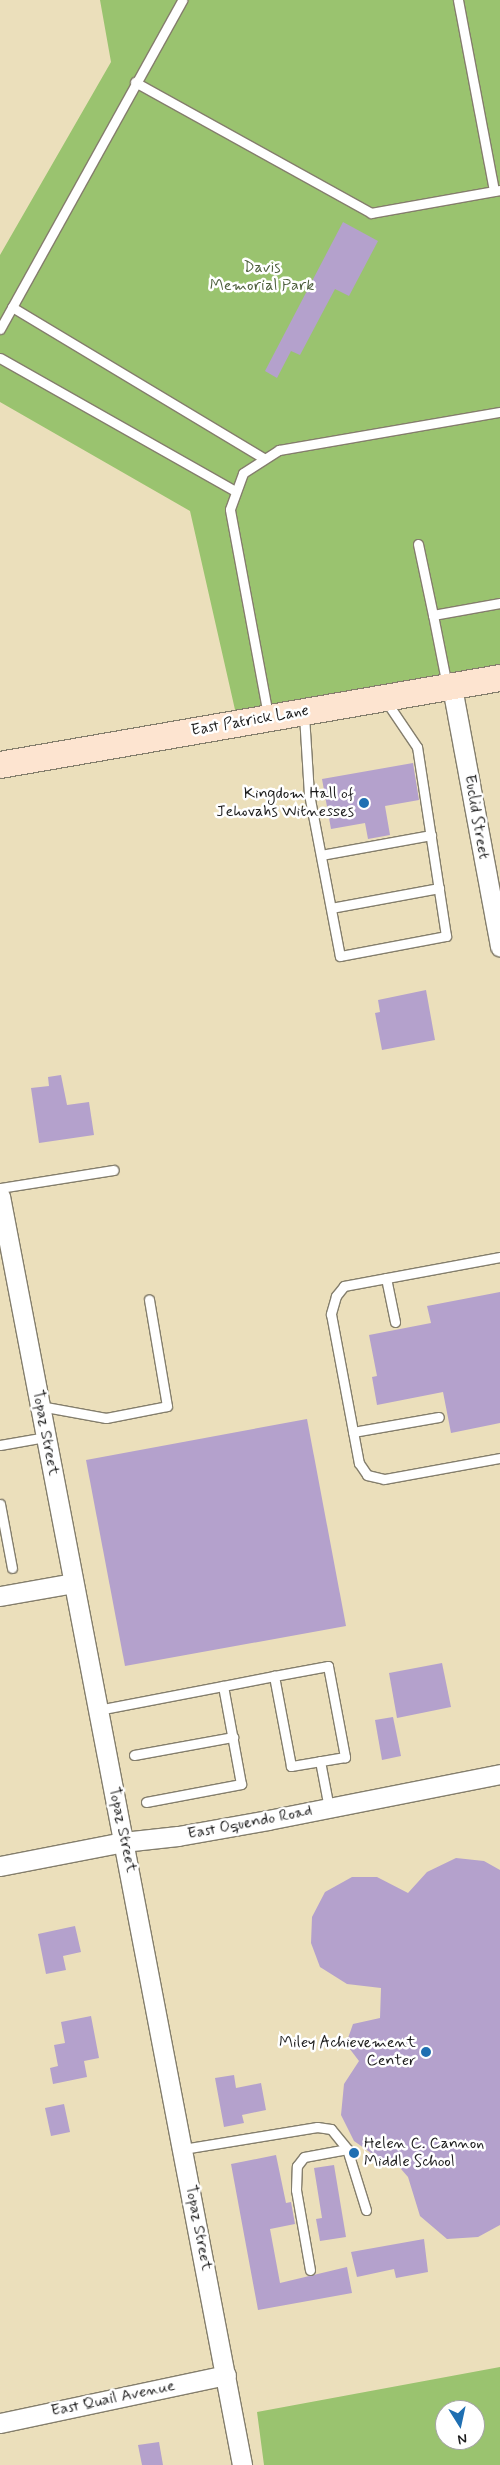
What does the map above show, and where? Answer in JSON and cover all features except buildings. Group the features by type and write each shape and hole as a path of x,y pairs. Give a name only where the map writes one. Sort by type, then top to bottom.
{"main road":[{"name":"East Patrick Lane","path":"0,765 500,678"}],"street":[{"name":"Euclid Street","path":"450,688 500,947"},
{"name":"Topaz Street","path":"0,1196 122,1842 132,1874 242,2465"},
{"path":"0,1596 74,1583"},
{"name":"East Oquendo Road","path":"0,1866 122,1842 178,1836 500,1774"},
{"name":"East Quail Avenue","path":"0,2423 226,2375"}],"lane":[{"path":"0,329 182,0"},
{"path":"135,82 371,213 497,190 458,0"},
{"path":"12,307 263,458"},
{"path":"0,358 235,491"},
{"path":"269,718 230,509 243,473 263,458 279,450 500,412"},
{"path":"418,544 450,688"},
{"path":"433,615 500,602"},
{"path":"304,712 309,794 340,956 446,936 417,747 384,699"},
{"path":"321,855 431,835"},
{"path":"331,908 439,888"},
{"path":"0,1188 114,1170"},
{"path":"500,1257 344,1286 336,1296 331,1314 359,1463 368,1475 384,1479 500,1458"},
{"path":"386,1278 395,1322"},
{"path":"40,1406 106,1418 167,1406 149,1300"},
{"path":"353,1432 439,1417"},
{"path":"0,1445 46,1437"},
{"path":"0,1504 12,1568"},
{"path":"98,1710 274,1676 328,1666 345,1757 291,1766 274,1676"},
{"path":"146,1802 241,1784 223,1686"},
{"path":"134,1754 233,1737"},
{"path":"320,1761 329,1808"},
{"path":"183,2149 317,2127 330,2129 347,2149 366,2210"},
{"path":"310,2270 296,2190 298,2166 304,2157 347,2149"}],"green space":[{"name":"Davis Memorial Park","path":"100,0 500,0 500,678 238,723 190,511 0,402 0,255 111,62"},
{"path":"500,2367 500,2465 264,2465 257,2412"}],"place":[{"name":"Kingdom Hall of Jehovahs Witnesses","path":"364,803"},
{"name":"Miley Achievement Center","path":"426,2052"},
{"name":"Helen C. Cannon Middle School","path":"354,2153"}]}
